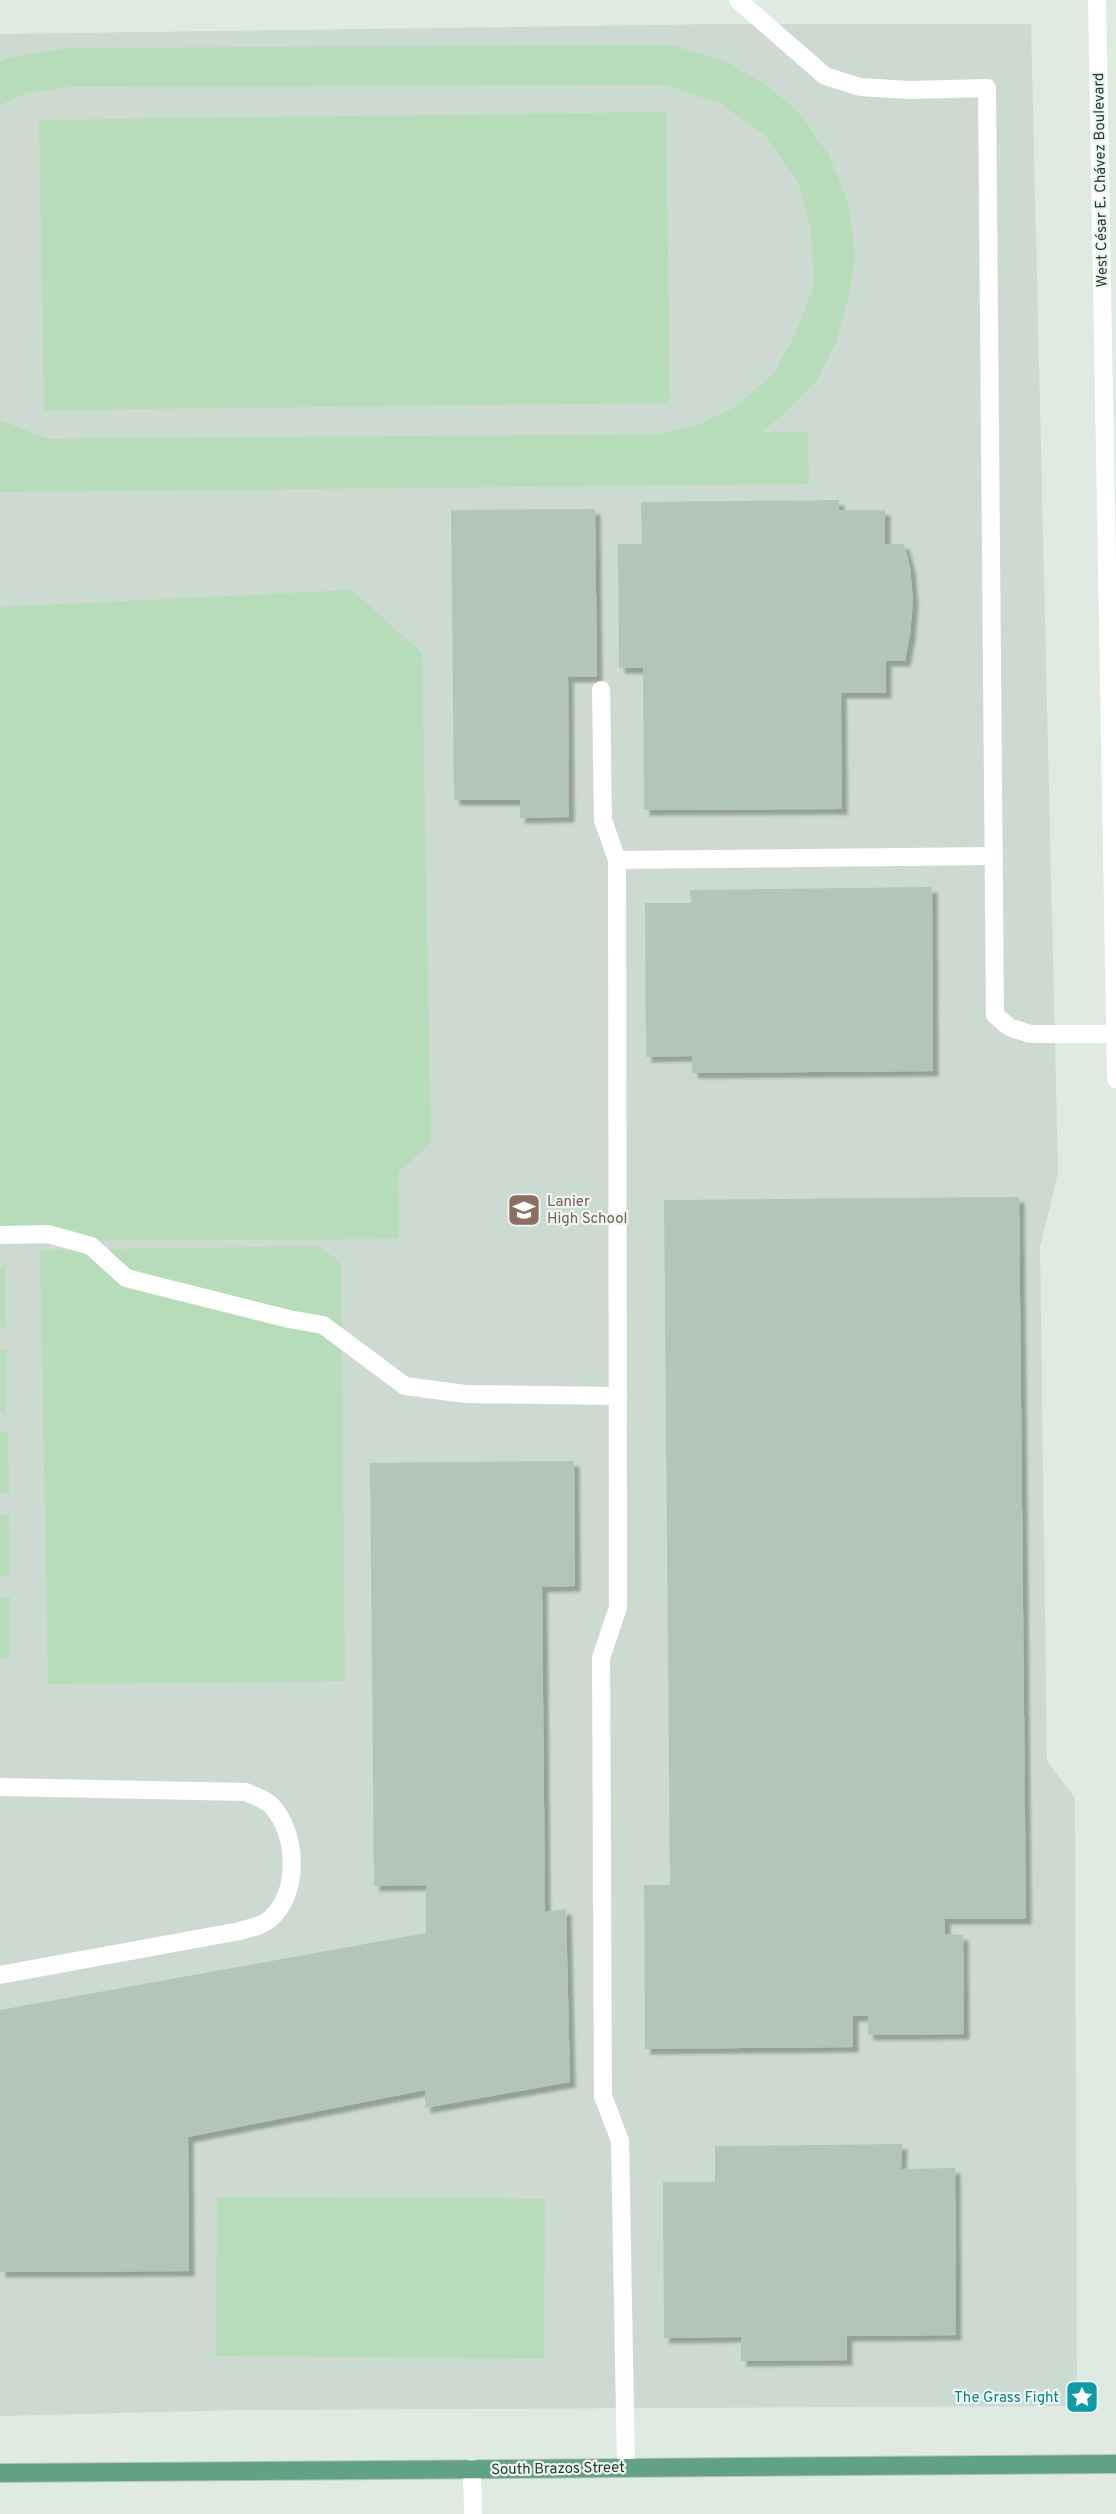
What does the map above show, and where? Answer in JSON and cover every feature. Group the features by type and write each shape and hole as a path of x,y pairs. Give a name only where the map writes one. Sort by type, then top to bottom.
{"main road":[{"name":"South Brazos Street","path":"0,2473 1116,2464"}],"street":[{"path":"738,0 825,76 860,87 909,90 987,88 995,1015 1009,1027 1030,1034 1115,1034"},
{"name":"West César E. Chávez Boulevard","path":"1097,0 1109,283 1116,1079"},
{"path":"601,690 603,820 616,860 618,1396 618,1607 601,1658 603,2096 620,2141 627,2467"},
{"path":"616,860 994,856"},
{"path":"0,1235 48,1234 59,1237 91,1246 126,1278 289,1319 323,1325 405,1386 465,1394 618,1396"},
{"path":"0,1787 246,1792 270,1804 288,1832 292,1868 287,1900 268,1921 240,1931 0,1975"},
{"path":"472,2468 472,2514"}],"shaded area":[{"name":"Lanier High School","path":"720,24 1031,24 1058,1173 1040,1247 1047,1761 1075,1798 1077,2406 241,2410 0,2416 0,34"}],"green space":[{"path":"671,45 722,60 760,81 797,110 829,155 849,206 855,256 850,291 837,340 816,382 786,413 761,432 808,432 809,484 0,492 0,420 48,439 660,434 700,424 736,407 774,372 792,341 814,286 811,230 798,182 764,134 719,103 666,85 69,87 26,93 0,105 0,62 8,58 69,48"},
{"path":"666,112 670,403 44,410 39,120"},
{"path":"352,590 422,653 431,1143 398,1172 399,1239 0,1241 0,607"},
{"path":"317,1246 341,1262 345,1681 48,1684 40,1250"},
{"path":"0,1267 5,1267 6,1328 0,1328"},
{"path":"0,1350 6,1350 6,1412 0,1412"},
{"path":"0,1432 8,1432 9,1493 0,1493"},
{"path":"0,1515 9,1515 10,1576 0,1576"},
{"path":"0,1597 10,1597 10,1658 0,1658"},
{"path":"217,2197 545,2199 544,2359 216,2356"}],"building":[{"path":"839,500 839,510 885,510 885,544 904,544 910,567 913,600 905,661 886,661 886,693 841,693 842,809 644,810 643,668 619,668 618,544 642,544 641,502"},
{"path":"595,509 597,677 568,677 569,817 520,818 520,800 454,800 451,510"},
{"path":"932,887 933,1071 692,1073 692,1056 646,1057 645,903 691,903 690,890"},
{"path":"1019,1197 1026,1919 945,1919 945,1934 963,1935 964,2034 868,2035 868,2016 853,2016 853,2047 645,2049 644,1885 670,1885 664,1200"},
{"path":"574,1461 575,1586 542,1587 545,1912 566,1909 570,2082 425,2108 425,2090 188,2137 189,2271 0,2272 0,2010 426,1933 426,1885 374,1886 370,1463"},
{"path":"902,2144 901,2169 955,2168 956,2335 847,2336 847,2360 741,2361 741,2337 664,2338 663,2182 715,2182 715,2146"}],"place":[{"name":"Lanier High School","path":"524,1210"},
{"name":"The Grass Fight","path":"1082,2397"}]}
